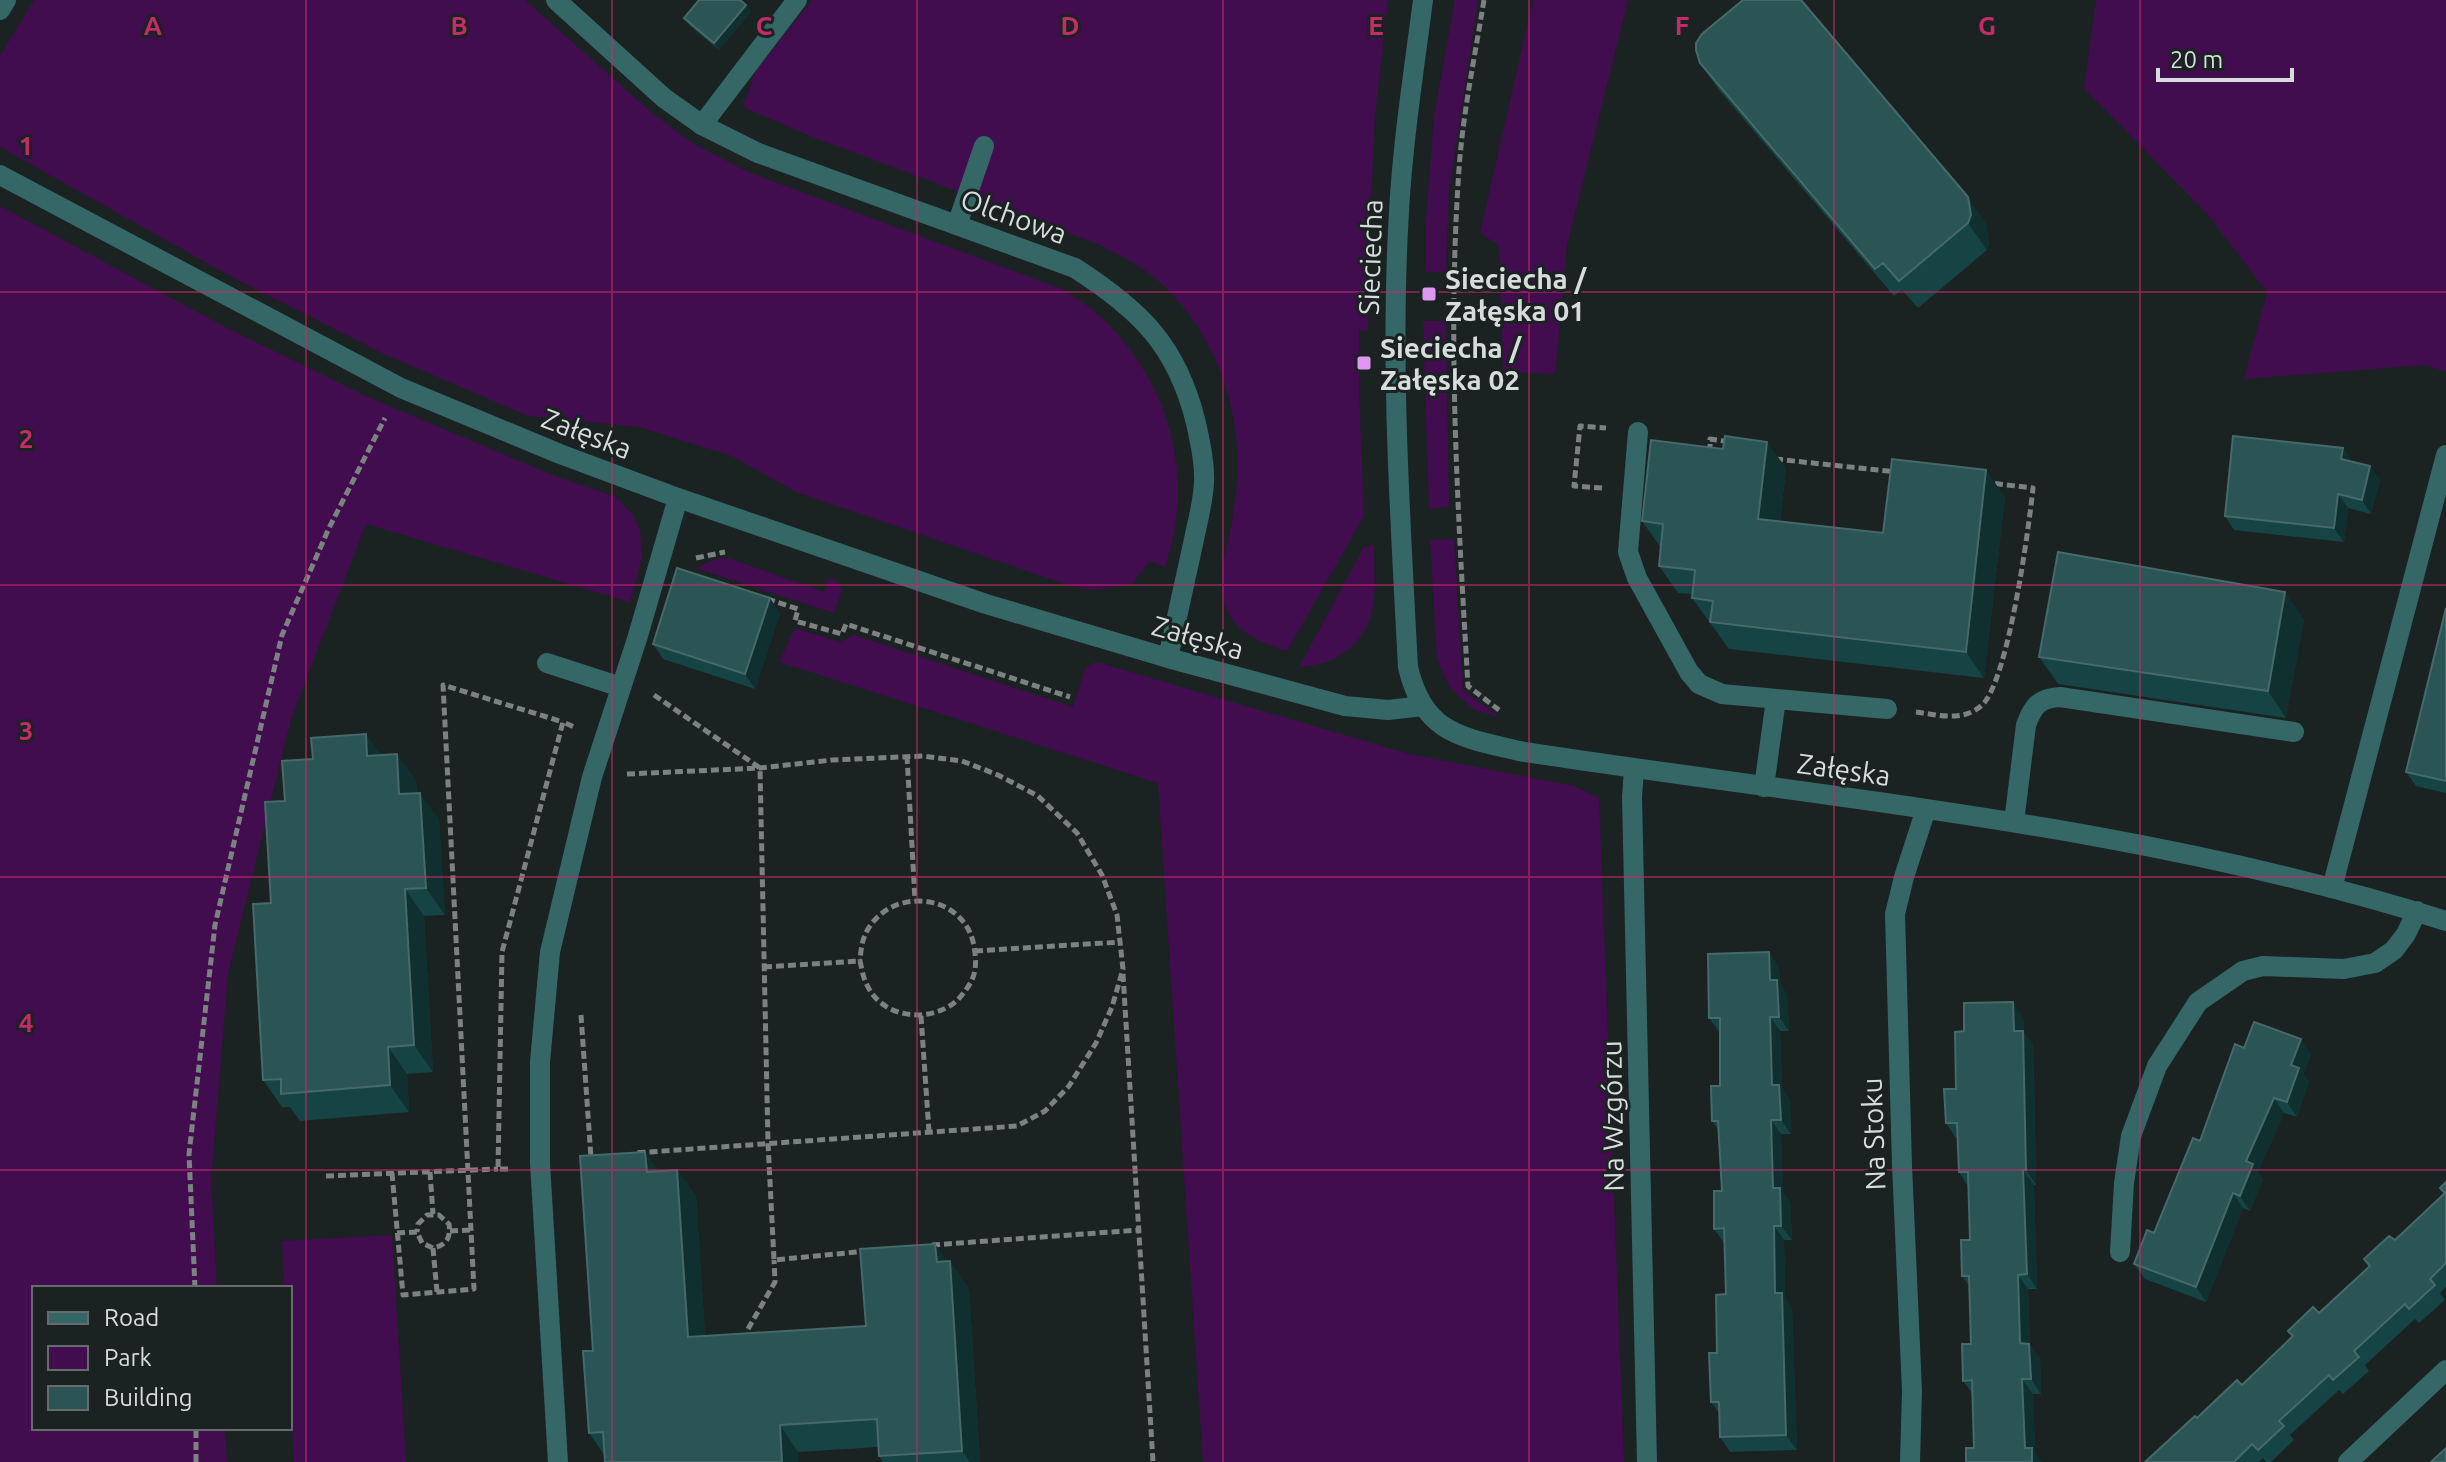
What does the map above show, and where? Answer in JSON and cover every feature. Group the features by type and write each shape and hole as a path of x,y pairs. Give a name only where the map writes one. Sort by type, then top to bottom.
{"street":[{"path":"0,10 6,0"},
{"name":"Olchowa","path":"556,0 664,98 702,125 758,153 1075,268 1107,288 1143,318 1168,350 1189,394 1201,446 1204,483 1168,658"},
{"path":"702,125 797,0"},
{"name":"Sieciecha","path":"1423,0 1399,209 1396,408 1408,667 1413,689 1423,706"},
{"path":"957,225 984,146"},
{"name":"Załęska","path":"0,175 401,388 560,454 678,498 986,604 1345,706 1388,710 1423,706 1439,724 1463,738 1519,751 2014,822 2159,848 2332,888 2446,921"},
{"path":"1638,432 1628,552 1637,578 1689,672 1699,684 1722,694 1887,709"},
{"path":"2332,888 2446,455"},
{"path":"558,1462 540,1163 540,1062 550,952 592,777 678,498"},
{"path":"547,663 621,687"},
{"path":"2014,822 2026,725 2031,710 2047,697 2294,732"},
{"path":"1764,787 1776,699"},
{"name":"Na Wzgórzu","path":"1634,769 1632,797 1647,1462"},
{"name":"Na Stoku","path":"1910,1462 1912,1391 1895,914 1926,809"},
{"path":"2120,1252 2124,1183 2131,1136 2157,1066 2198,1002 2243,971 2263,966 2344,969 2375,963 2394,950 2417,911"},
{"path":"2348,1462 2446,1370"}],"path":[{"path":"1484,0 1459,166 1455,262 1458,524 1468,686 1521,726 1519,751"},
{"path":"195,1286 189,1154 215,925 282,635 329,528 401,388"},
{"path":"1700,450 1717,452 1709,451 1710,439 1732,442"},
{"path":"1772,459 1910,474"},
{"path":"1887,709 1960,716 1980,707 1993,690 2024,563 2033,488 1987,483"},
{"path":"656,573 678,579 686,564 698,557 727,551 736,553"},
{"path":"754,595 798,609 795,621 842,634 846,624 1070,697"},
{"path":"392,1173 403,1295 474,1289 443,685 563,722"},
{"path":"645,689 760,768"},
{"path":"907,756 915,900"},
{"path":"616,774 760,768 832,760 923,756 962,761 998,775 1038,796 1077,833 1102,875 1117,915 1121,942 1153,1462"},
{"path":"748,1329 775,1282 768,1143 760,768"},
{"path":"915,900 933,902 950,909 963,922 973,939 975,951 974,975 964,993 951,1006 933,1015 914,1016 895,1011 879,1002 867,986 860,961 862,942 881,913 895,904 915,900"},
{"path":"975,951 1121,942"},
{"path":"764,967 860,961"},
{"path":"632,1154 1017,1126 1045,1111 1069,1086 1096,1043 1112,1007 1123,969"},
{"path":"580,1009 591,1158 605,1157"},
{"path":"921,1016 929,1132"},
{"path":"326,1176 498,1169"},
{"path":"430,1172 433,1214"},
{"path":"433,1214 445,1218 450,1231 445,1243 433,1248 422,1243 417,1232 422,1219 433,1214"},
{"path":"450,1231 471,1230"},
{"path":"922,1246 1139,1230"},
{"path":"397,1233 417,1232"},
{"path":"433,1248 437,1292"},
{"path":"774,1260 877,1250"},
{"path":"196,1430 196,1462"}],"green space":[{"path":"34,0 525,0 652,113 692,143 748,172 1062,289 1102,318 1126,344 1145,372 1171,433 1177,466 1178,499 1174,533 1165,567 1150,561 1132,584 1095,590 1077,588 796,492 732,456 639,427 528,416 382,353 230,276 0,147 0,56"},
{"path":"812,0 1388,0 1375,116 1368,331 1359,330 1364,516 1287,651 1257,640 1240,628 1224,600 1222,573 1231,528 1238,461 1235,429 1229,397 1218,367 1186,311 1165,287 1140,267 1098,244 810,136 743,107 755,72"},
{"path":"1455,0 1478,0 1449,192 1446,272 1425,272 1434,116"},
{"path":"1533,0 1628,0 1567,245 1555,374 1503,372 1499,245 1480,233"},
{"path":"2096,0 2446,0 2446,372 2426,365 2244,379 2267,292 2208,215 2084,88"},
{"path":"0,206 229,329 370,398 555,476 616,497 632,514 640,530 642,558 630,602 366,524 291,719 228,974 211,1180 217,1286 32,1286 32,1430 225,1430 227,1462 0,1462"},
{"path":"1423,321 1446,321 1449,507 1429,509"},
{"path":"1454,539 1463,690 1499,717 1475,710 1463,700 1449,686 1437,660 1430,540"},
{"path":"1374,545 1374,600 1361,636 1333,659 1299,667 1364,547"},
{"path":"728,558 824,592 829,578 836,580 842,590 834,613 695,568 716,559"},
{"path":"795,628 840,642 854,635 1073,707 1085,669 1093,663 1100,663 1409,754 1574,786 1599,798 1624,1462 1203,1462 1158,783 779,662"},
{"path":"392,1235 406,1462 294,1462 292,1286 284,1286 282,1241"}],"building":[{"path":"699,0 740,0 746,5 714,43 684,18"},
{"path":"1743,0 1801,0 1968,197 1971,215 1968,223 1899,281 1883,263 1875,269 1700,63 1696,43 1702,34"},
{"path":"1725,436 1767,442 1758,519 1883,533 1892,459 1986,470 1966,652 1710,622 1713,601 1692,598 1695,570 1659,566 1663,524 1642,521 1651,440 1723,449"},
{"path":"2233,436 2343,448 2341,459 2370,466 2362,500 2338,494 2334,528 2225,516"},
{"path":"2058,552 2285,592 2268,691 2039,657"},
{"path":"677,568 770,598 745,674 653,644"},
{"path":"2446,608 2446,781 2406,772"},
{"path":"366,734 367,756 397,754 399,794 420,793 426,888 405,889 414,1045 388,1047 390,1085 281,1094 281,1079 263,1080 253,904 271,903 265,802 285,801 282,761 313,759 311,738"},
{"path":"1769,952 1770,980 1777,980 1779,1017 1770,1017 1772,1085 1779,1085 1781,1120 1771,1120 1773,1188 1780,1188 1781,1226 1774,1226 1775,1293 1782,1293 1786,1435 1720,1437 1719,1402 1711,1402 1709,1353 1717,1353 1716,1295 1726,1294 1724,1228 1714,1229 1714,1191 1722,1191 1718,1121 1712,1121 1711,1086 1720,1086 1720,1018 1709,1018 1708,954"},
{"path":"2013,1002 2014,1031 2023,1031 2027,1274 2018,1275 2020,1343 2029,1344 2031,1379 2022,1379 2025,1448 2032,1448 2032,1462 1966,1462 1966,1448 1974,1448 1972,1380 1963,1381 1962,1344 1971,1344 1969,1276 1962,1276 1961,1240 1970,1240 1968,1172 1959,1172 1957,1123 1946,1123 1944,1089 1956,1089 1955,1032 1964,1031 1964,1003"},
{"path":"2254,1022 2301,1039 2291,1065 2299,1068 2287,1102 2274,1098 2246,1161 2253,1164 2240,1196 2233,1193 2196,1287 2134,1264 2147,1230 2154,1233 2193,1138 2200,1141 2235,1044 2244,1048"},
{"path":"645,1152 647,1172 677,1170 688,1337 866,1326 860,1249 935,1244 937,1262 950,1261 962,1451 879,1456 877,1419 780,1425 782,1462 605,1462 603,1432 589,1433 583,1351 593,1351 580,1156"},
{"path":"2446,1182 2446,1263 2430,1279 2435,1285 2409,1309 2405,1304 2354,1351 2359,1357 2333,1380 2329,1375 2279,1421 2284,1426 2258,1450 2252,1444 2234,1462 2145,1462 2237,1380 2242,1385 2293,1336 2288,1331 2313,1307 2319,1313 2370,1266 2364,1259 2389,1236 2395,1240 2445,1193 2440,1188"},
{"path":"2446,1448 2446,1462 2431,1462"}],"place":[{"name":"Sieciecha / Załęska 01","path":"1429,294"},
{"name":"Sieciecha / Załęska 02","path":"1364,363"}]}
